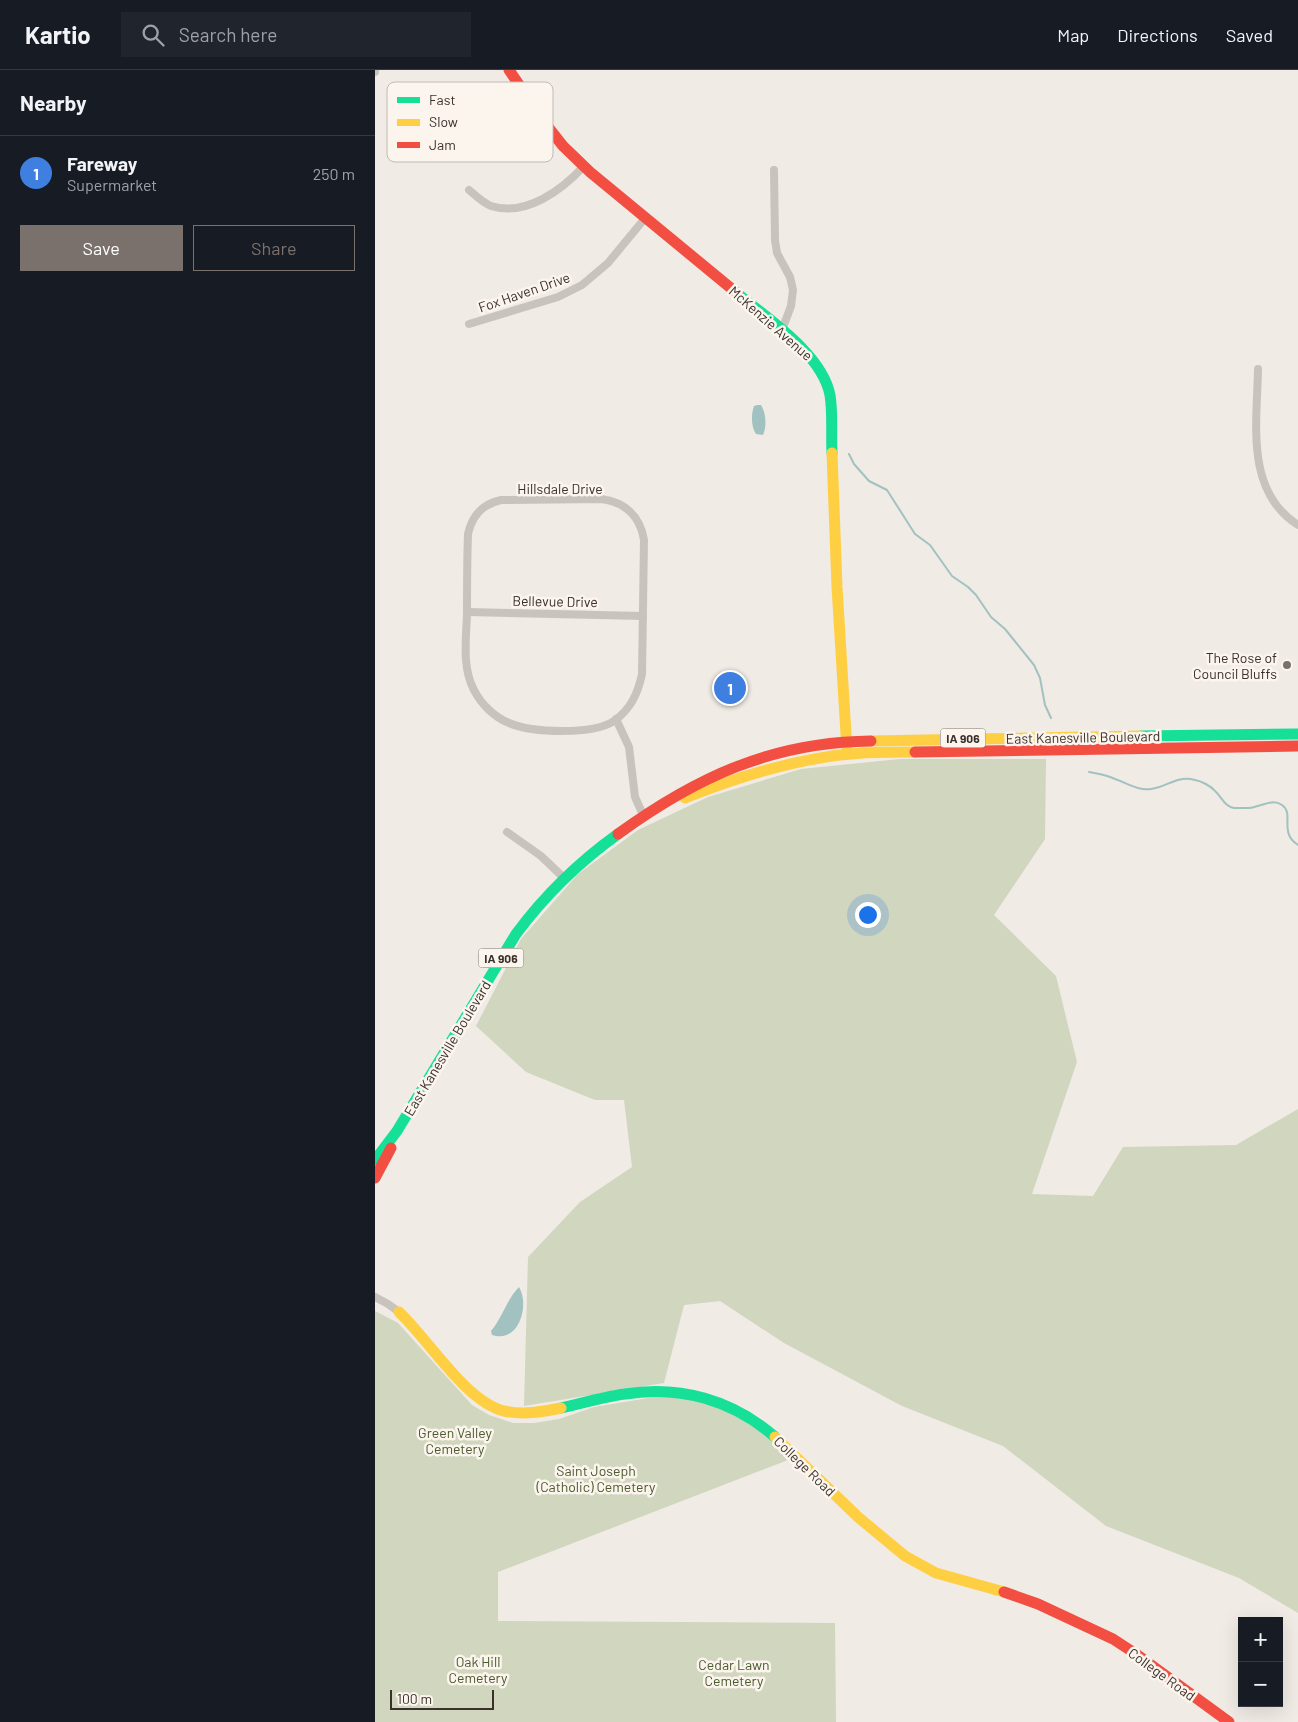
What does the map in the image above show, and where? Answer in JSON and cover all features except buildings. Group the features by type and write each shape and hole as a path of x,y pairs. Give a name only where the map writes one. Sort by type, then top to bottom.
{"main road":[{"name":"McKenzie Avenue","path":"509,70 517,82"},
{"name":"McKenzie Avenue","path":"553,133 584,166 782,330 814,360 825,378 830,396 836,567 848,754"},
{"name":"East Kanesville Boulevard","path":"375,1160 397,1131 516,934 537,906 563,878 601,846 695,785 755,760 802,748 847,741 1298,734"},
{"name":"East Kanesville Boulevard","path":"644,817 693,795 768,769 800,761 848,754 1298,746"},
{"name":"East Kanesville Boulevard","path":"375,1178 389,1153 397,1131"},
{"name":"College Road","path":"399,1312 412,1323 471,1392 487,1404 498,1409 521,1414 533,1414 614,1395 664,1391 702,1396 741,1412 767,1429 844,1504 905,1557 935,1572 1011,1593 1100,1632 1129,1649 1229,1722"}],"street":[{"path":"469,190 491,206 508,208 525,206 550,195 566,184 584,166"},
{"path":"774,170 775,245 790,278 793,290 791,306 782,330"},
{"name":"Fox Haven Drive","path":"469,324 558,297 582,285 608,263 646,218"},
{"path":"1258,369 1257,443 1260,470 1265,488 1273,502 1298,525"},
{"name":"Hillsdale Drive","path":"501,500 611,500 627,508 636,518 643,531 642,674 638,691 631,705 616,720 605,726 589,730 529,729 501,720 483,704 474,690 469,675 467,661 467,612 468,534 473,519 482,508 489,504 501,500"},
{"name":"Bellevue Drive","path":"467,612 643,616"},
{"path":"616,720 629,747 635,797 644,817"},
{"path":"507,832 541,856 563,878"},
{"name":"College Road","path":"375,1297 399,1312"}],"green space":[{"path":"900,759 1046,759 1045,839 994,915 1056,976 1077,1062 1032,1194 1093,1196 1123,1147 1236,1145 1298,1109 1298,1613 1239,1578 1106,1526 1003,1446 902,1406 784,1343 720,1301 684,1305 664,1383 524,1406 528,1257 580,1202 632,1167 624,1100 595,1100 526,1072 476,1026 521,939 578,874 638,830 708,797 801,769"},
{"path":"375,1311 398,1323 472,1405 489,1415 513,1423 534,1423 559,1419 594,1407 685,1392 755,1420 796,1457 498,1572 498,1621 835,1623 836,1722 375,1722"}],"water":[{"path":"757,405 761,405 765,416 763,435 756,434 752,424 753,409"},
{"path":"519,1287 523,1303 520,1321 509,1334 501,1336 492,1335 491,1331"}],"waterway":[{"path":"849,454 854,464 869,481 887,490 915,534 930,545 952,576 976,595 991,617 1005,629 1034,665 1040,678 1045,705 1051,718"},
{"path":"1089,772 1109,776 1142,789 1157,788 1183,779 1197,781 1211,787 1225,803 1234,808 1249,808 1274,802 1278,803 1286,809 1289,835 1298,845"}],"traffic: fast":[{"path":"738,294 792,338 816,365 825,380 830,395 832,453"},
{"path":"1140,736 1298,734"},
{"path":"375,1160 397,1131 516,934 563,880 618,834"},
{"path":"561,1408 625,1394 646,1392 686,1394 705,1398 742,1413 775,1437"}],"traffic: slow":[{"path":"832,453 837,587 847,750"},
{"path":"871,741 1140,736"},
{"path":"685,798 772,768 817,758 862,753 915,752"},
{"path":"399,1312 462,1383 490,1405 504,1411 518,1413 540,1412 561,1408"},
{"path":"775,1437 858,1517 905,1556 936,1573 1004,1592"}],"traffic: jam":[{"path":"509,70 517,82"},
{"path":"553,133 563,146 590,172 738,294"},
{"path":"618,834 677,796 737,766 801,748 835,743 871,741"},
{"path":"915,752 1298,746"},
{"path":"375,1178 391,1148"},
{"path":"1004,1592 1038,1604 1113,1639 1229,1722"}],"place":[{"name":"The Rose of Council Bluffs","path":"1287,665"},
{"name":"Fareway","path":"730,688"}],"park label":[{"name":"Green Valley Cemetery","path":"455,1440"},
{"name":"Saint Joseph (Catholic) Cemetery","path":"596,1478"},
{"name":"Oak Hill Cemetery","path":"478,1669"},
{"name":"Cedar Lawn Cemetery","path":"734,1672"}]}
